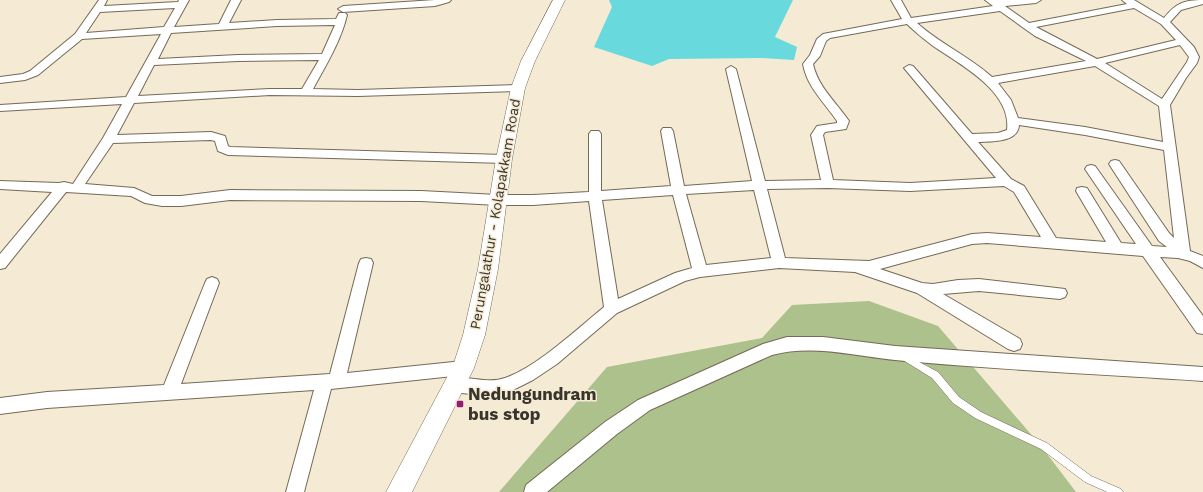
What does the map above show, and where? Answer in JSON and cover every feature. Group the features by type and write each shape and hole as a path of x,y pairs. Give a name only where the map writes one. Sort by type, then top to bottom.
{"main road":[{"name":"Perungalathur - Kolapakkam Road","path":"399,492 463,368 474,335 488,269 504,159 518,88 528,61 559,0"}],"street":[{"path":"0,80 25,77 34,73 79,36 104,0"},
{"path":"222,27 236,0"},
{"path":"306,92 325,57 341,22 344,5 434,3 446,0"},
{"path":"896,0 908,21 922,33 990,81 1004,97 1009,106 1013,120 1012,131 1007,135 970,138"},
{"path":"828,184 817,135 821,130 842,126 844,121 818,88 808,64 815,56 822,39 827,36 996,4 1036,0"},
{"path":"1164,22 1168,20 1175,9 1203,1"},
{"path":"98,9 183,2"},
{"path":"0,264 70,187 109,139 183,2"},
{"path":"1028,26 1131,2 1164,22 1190,49 1194,56 1192,63 1181,77 1164,105 1182,250"},
{"path":"996,4 1040,34 1096,62 1164,105"},
{"path":"79,36 277,23 341,22"},
{"path":"990,81 1096,62 1183,41"},
{"path":"150,62 238,58 325,57"},
{"path":"908,68 970,138 1006,182 1019,189 1051,242"},
{"path":"731,69 779,263"},
{"path":"0,108 270,92 358,93 518,88"},
{"path":"1013,120 1085,131 1170,147"},
{"path":"667,130 678,189 700,271"},
{"path":"595,134 595,196 612,309"},
{"path":"109,139 218,136 221,139 222,148 228,151 504,159"},
{"path":"1116,164 1164,237 1203,263"},
{"path":"1091,169 1203,328"},
{"path":"0,185 70,187 134,192 150,200 162,201 181,201 230,195 421,196 498,200 533,200 678,189 759,185 828,184 910,187 1006,182"},
{"path":"1082,191 1117,248"},
{"path":"453,385 488,389 507,385 527,375 550,359 612,309 680,277 700,271 779,263 857,268 882,264 972,239 987,238 1147,250 1182,250"},
{"path":"295,492 331,381 366,263"},
{"path":"857,268 922,289 933,290 958,286 979,285 1060,293"},
{"path":"169,393 212,283"},
{"path":"922,289 1014,344"},
{"path":"533,492 611,428 644,404 769,349 787,344 804,344 896,353 1203,374"},
{"path":"0,406 47,400 331,381 463,368"}],"lane":[{"path":"896,353 915,362 934,375 956,400 978,415 1044,446 1088,479 1118,492"}],"green space":[{"path":"869,301 938,326 1041,446 1076,492 499,492 607,367 762,338 792,305"}],"water":[{"path":"609,0 793,0 775,37 797,47 794,60 761,58 669,59 652,66 594,47 612,7"}],"place":[{"name":"Nedungundram bus stop","path":"460,404"}]}
